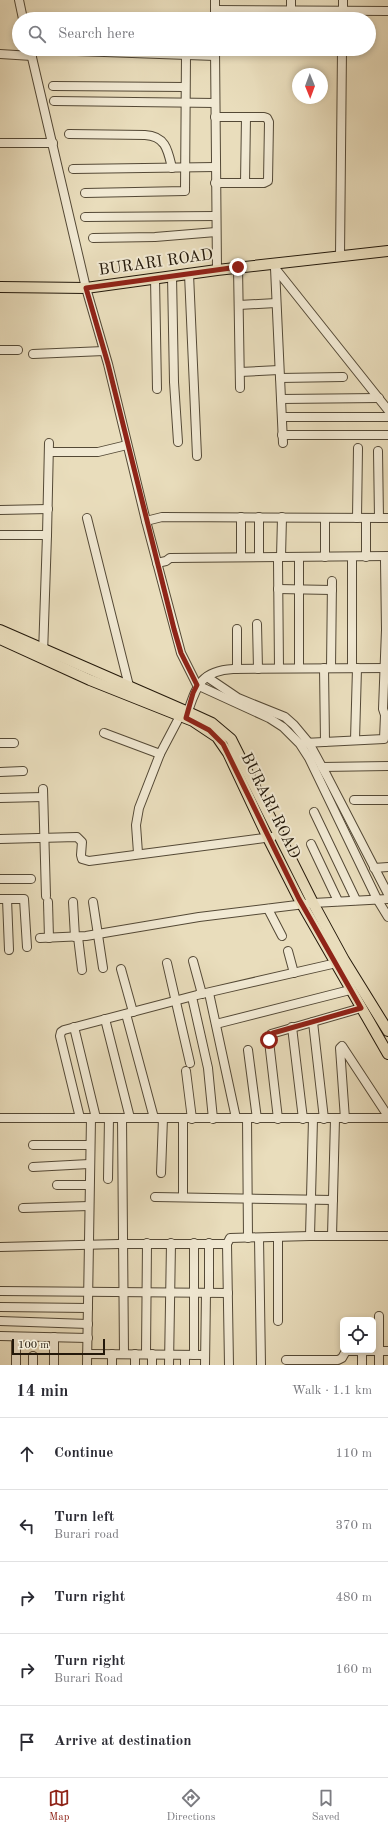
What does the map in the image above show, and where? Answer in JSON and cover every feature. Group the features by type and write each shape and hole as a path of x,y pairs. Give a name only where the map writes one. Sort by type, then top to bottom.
{"main road":[{"name":"BURARI ROAD","path":"0,287 91,287 238,267 275,266 340,256 388,252"},
{"name":"BURARI ROAD","path":"0,630 90,680 212,724 231,739 313,903 340,962 350,990 388,1054"},
{"name":"BURARI ROAD","path":"0,639 129,686 209,730 223,744 302,905 388,1031"}],"street":[{"path":"18,0 21,12"},
{"path":"214,0 214,10 291,10 312,12"},
{"path":"291,0 291,10"},
{"path":"343,0 343,12"},
{"path":"376,12 388,11"},
{"path":"0,54 12,53"},
{"path":"32,56 91,287 104,351 127,445 162,562 181,653 203,681 269,718 292,734 310,758 384,898"},
{"path":"85,193 182,192 185,189 186,56"},
{"path":"215,56 217,270"},
{"path":"340,256 342,56"},
{"path":"53,86 185,87"},
{"path":"54,101 215,103"},
{"path":"215,117 267,118 269,120 268,181 264,183 215,183"},
{"path":"245,183 246,117"},
{"path":"69,134 146,135 156,137 166,146 172,168"},
{"path":"0,143 53,143"},
{"path":"73,169 215,167"},
{"path":"85,217 216,216"},
{"path":"93,238 155,237 216,232"},
{"path":"275,266 283,439 388,436"},
{"path":"275,266 388,410"},
{"path":"238,267 240,388"},
{"path":"189,274 196,456"},
{"path":"172,276 174,382 178,442"},
{"path":"155,278 157,389"},
{"path":"238,305 276,303"},
{"path":"0,350 18,350"},
{"path":"33,354 104,351"},
{"path":"240,372 343,377"},
{"path":"281,399 379,398"},
{"path":"282,417 388,417"},
{"path":"43,654 49,443"},
{"path":"49,452 98,452 127,445"},
{"path":"357,518 358,448"},
{"path":"378,450 379,518"},
{"path":"0,510 48,509"},
{"path":"149,520 162,517 388,518 388,524"},
{"path":"241,517 241,557"},
{"path":"259,517 259,557"},
{"path":"278,668 278,590 282,517"},
{"path":"87,518 129,686"},
{"path":"325,518 325,557"},
{"path":"366,518 366,557"},
{"path":"0,535 47,535"},
{"path":"162,562 170,558 241,557 259,557 299,561 352,561 387,559"},
{"path":"162,562 325,557 366,557 387,559"},
{"path":"300,744 384,739 387,668 387,559"},
{"path":"299,561 299,668"},
{"path":"352,561 355,668 355,740"},
{"path":"325,742 332,581"},
{"path":"278,590 332,590"},
{"path":"258,624 258,669"},
{"path":"237,629 237,669"},
{"path":"138,853 136,818 160,754 184,715 193,693 203,681 218,671 237,669 387,668"},
{"path":"203,681 238,698 288,719 309,743 374,868 384,898 388,918"},
{"path":"104,734 160,754"},
{"path":"0,743 14,743"},
{"path":"322,767 388,766"},
{"path":"0,772 23,771"},
{"path":"0,798 43,793 47,899 45,938 77,937 199,917 313,903 384,898"},
{"path":"354,800 388,800"},
{"path":"314,812 356,900"},
{"path":"0,839 77,838 81,839 81,855 82,859 85,860 268,838 278,835"},
{"path":"311,844 338,902"},
{"path":"374,868 388,867"},
{"path":"0,879 31,879"},
{"path":"9,950 4,899 24,899 27,947"},
{"path":"73,902 82,970"},
{"path":"93,902 103,968"},
{"path":"268,909 282,936"},
{"path":"288,951 294,973"},
{"path":"193,962 216,1024 236,1118"},
{"path":"80,1118 60,1036 61,1032 64,1030 192,997 340,962"},
{"path":"167,963 176,1001 188,1067 192,1118"},
{"path":"121,969 129,1013 154,1118"},
{"path":"216,1024 350,990"},
{"path":"192,997 208,1068 213,1119"},
{"path":"278,1119 269,1037 271,1034 361,1008"},
{"path":"105,1020 126,1118 123,1244 124,1354"},
{"path":"313,1022 324,1119"},
{"path":"74,1028 93,1118 89,1164 87,1365"},
{"path":"292,1028 303,1119"},
{"path":"345,1118 340,1048 342,1046 388,1117"},
{"path":"248,1050 257,1119"},
{"path":"0,1118 335,1119 388,1117"},
{"path":"108,1179 109,1118"},
{"path":"161,1173 163,1118"},
{"path":"182,1197 183,1118"},
{"path":"247,1118 248,1238"},
{"path":"310,1236 313,1119"},
{"path":"332,1236 335,1119"},
{"path":"33,1145 90,1145"},
{"path":"33,1167 89,1164"},
{"path":"57,1185 89,1185"},
{"path":"155,1197 333,1200"},
{"path":"23,1208 89,1206"},
{"path":"229,1365 227,1244 230,1238 388,1236"},
{"path":"278,1237 278,1321"},
{"path":"259,1238 260,1365"},
{"path":"205,1365 209,1243"},
{"path":"0,1247 89,1244 227,1244"},
{"path":"147,1244 146,1292 149,1354 152,1365"},
{"path":"169,1365 171,1244"},
{"path":"194,1244 194,1355"},
{"path":"0,1291 228,1293"},
{"path":"0,1307 88,1308"},
{"path":"379,1316 379,1365"},
{"path":"0,1322 88,1324"},
{"path":"0,1336 88,1338"},
{"path":"16,1337 16,1365"},
{"path":"54,1337 54,1365"},
{"path":"379,1351 388,1351"},
{"path":"362,1353 362,1365"},
{"path":"87,1354 205,1355"},
{"path":"112,1354 112,1365"},
{"path":"135,1354 135,1365"},
{"path":"185,1355 185,1365"},
{"path":"33,1356 33,1365"},
{"path":"286,1360 296,1363 342,1361"}],"route":[{"path":"238,267 86,288 108,364 123,431 174,629 181,653 197,685 193,693 186,718 209,730 223,744 299,899 361,1008 273,1033 269,1037 269,1040"}]}
